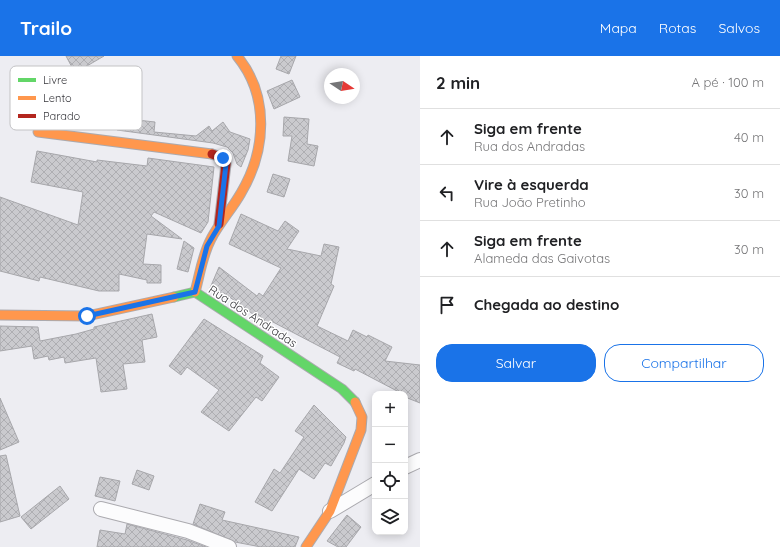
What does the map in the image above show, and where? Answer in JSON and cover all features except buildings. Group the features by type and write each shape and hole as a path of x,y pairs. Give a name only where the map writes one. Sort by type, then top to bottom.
{"street":[{"path":"195,292 207,246 233,207 252,174 258,158 263,136 259,102 247,72 237,56"},
{"path":"38,132 212,154 223,158 226,164 219,226"},
{"name":"Rua dos Andradas","path":"0,315 87,316 195,292 347,393 360,408 362,420 361,430 330,512"},
{"path":"408,466 420,460"},
{"path":"306,547 330,512 372,486"},
{"path":"101,509 188,531 229,547"}],"traffic: fast":[{"path":"174,297 195,292 342,389 355,402"}],"traffic: slow":[{"path":"195,292 203,258 208,245 214,233 241,193 256,160 261,124 259,106 255,88 248,72 237,56"},
{"path":"38,132 212,154"},
{"path":"0,315 87,316 174,297"},
{"path":"306,547 330,511 361,430 362,417 355,402"}],"traffic: jam":[{"path":"212,154 223,158 226,164 219,224"}],"route":[{"path":"87,316 195,292 207,246 219,226 226,164 223,158"}]}
